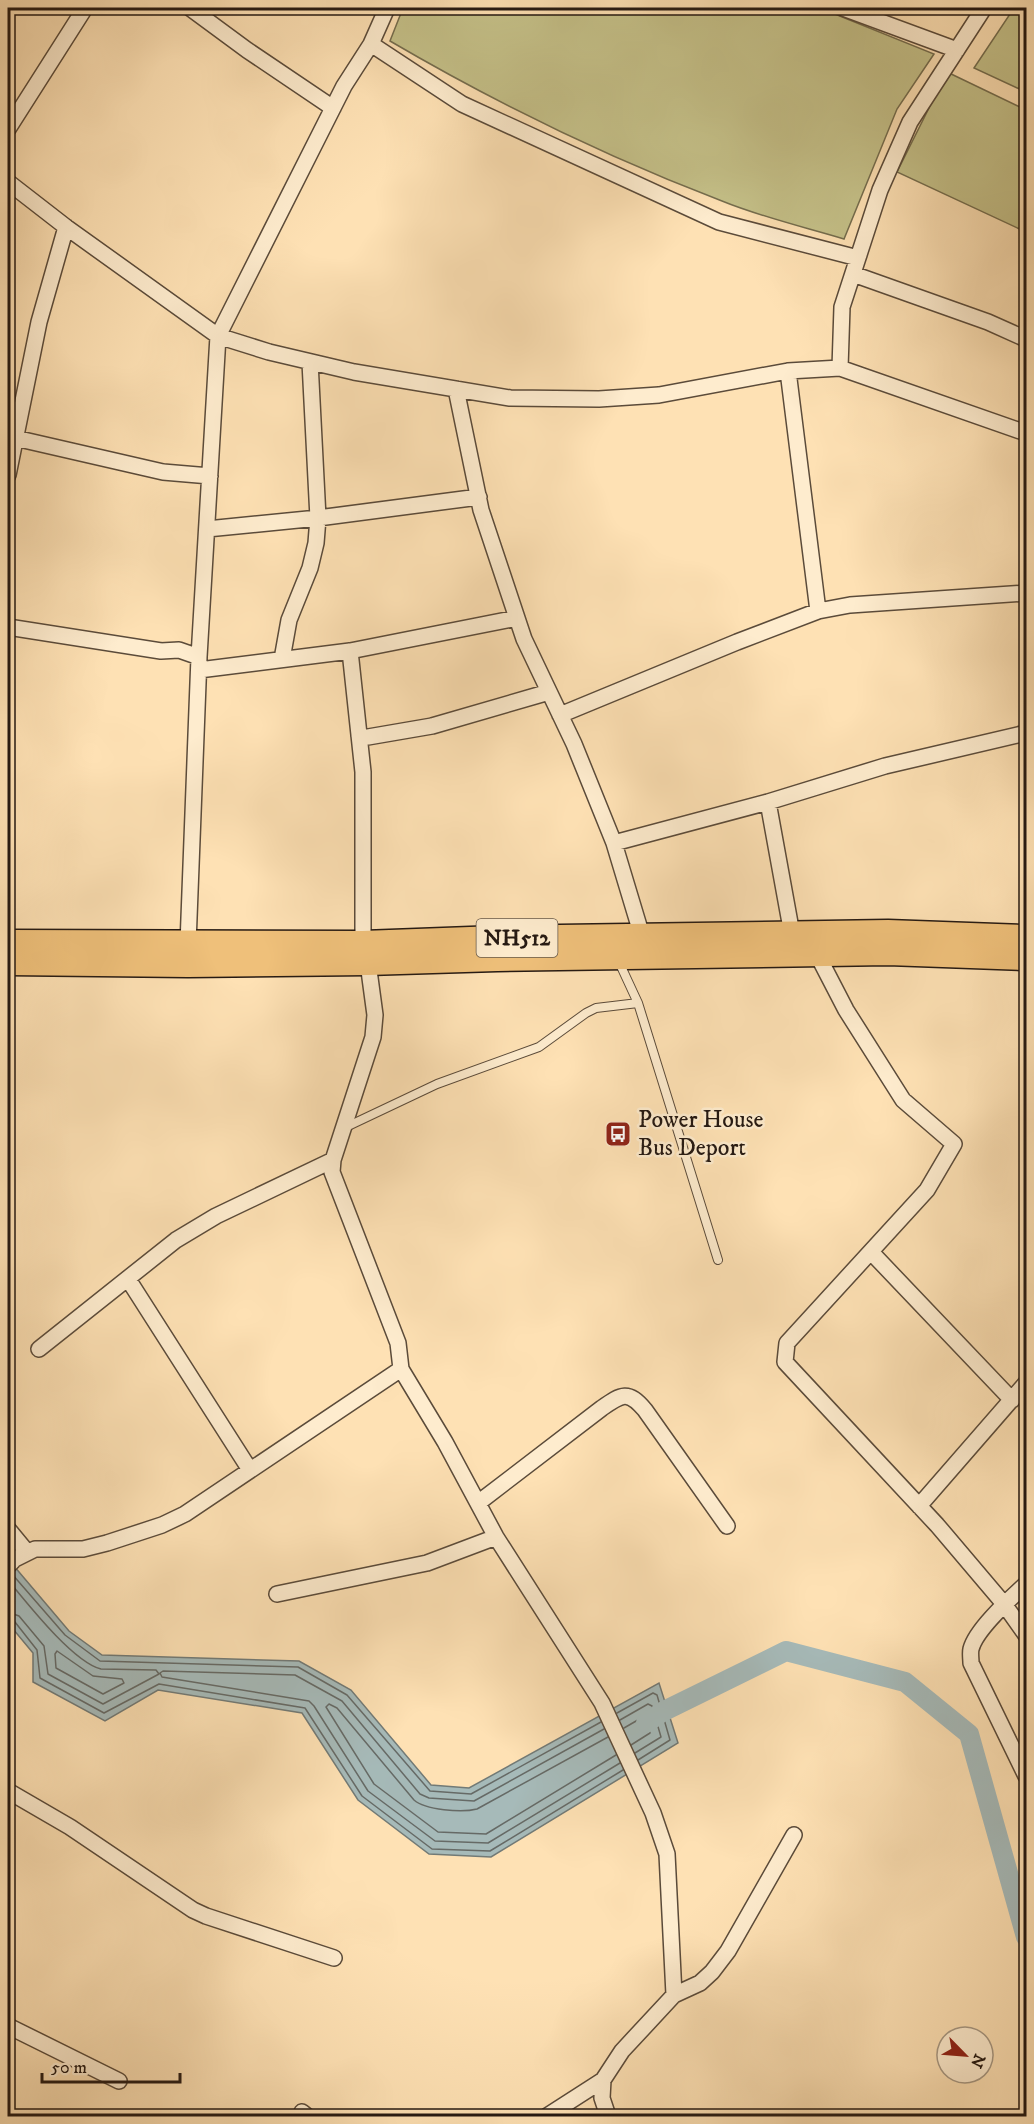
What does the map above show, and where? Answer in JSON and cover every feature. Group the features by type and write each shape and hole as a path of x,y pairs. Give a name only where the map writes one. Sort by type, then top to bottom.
{"highway":[{"name":"NH512","path":"8,942 188,944 366,953 617,957 818,944 888,932 1026,937"},
{"name":"NH512","path":"8,963 188,965 366,953 497,938 792,934 818,944 888,953 1026,958"}],"street":[{"path":"8,129 85,8"},
{"path":"190,8 333,108"},
{"path":"188,944 199,664 218,336 344,86 371,44 387,8"},
{"path":"843,8 957,50"},
{"path":"840,368 843,307 880,190 910,122 984,8"},
{"path":"371,44 462,104 719,222 854,257 859,255"},
{"path":"8,182 66,227 218,336 269,352 354,372 510,398 599,399 659,395 788,371 840,368 1026,433"},
{"path":"8,475 39,322 66,227"},
{"path":"853,274 988,322 1026,339"},
{"path":"282,659 289,620 310,568 316,543 318,518 310,362"},
{"path":"788,371 818,611"},
{"path":"456,389 479,497 524,639 574,744 614,843 642,936"},
{"path":"15,438 163,472 210,476"},
{"path":"207,529 318,518 479,497"},
{"path":"560,715 818,611 850,605 1026,593"},
{"path":"8,627 161,651 179,650 199,664 282,659 350,651 517,618"},
{"path":"350,651 363,772 366,953 375,1015 373,1036 333,1160 332,1172 398,1343 401,1369 445,1442 496,1537 602,1703 653,1813 667,1854 674,1995"},
{"path":"359,736 368,737 432,726 549,692"},
{"path":"614,843 768,802 885,766 1026,734"},
{"path":"768,802 792,934"},
{"path":"818,944 846,1010 903,1100 954,1144 927,1190 787,1343 786,1362 800,1380 919,1506 1004,1604 1026,1635"},
{"path":"39,1349 177,1240 216,1216 333,1160"},
{"path":"871,1252 1011,1400"},
{"path":"128,1279 250,1470"},
{"path":"8,1529 17,1559 35,1549 83,1549 107,1544 162,1526 185,1514 401,1369"},
{"path":"919,1506 1026,1383"},
{"path":"478,1503 602,1408 615,1399 625,1396 635,1398 645,1410 727,1526"},
{"path":"278,1594 427,1563 496,1537"},
{"path":"1026,1584 1004,1604 979,1634 971,1648 971,1663 1026,1776"},
{"path":"8,1791 70,1827 192,1910 334,1958"},
{"path":"547,2116 603,2080 622,2051 674,1995 700,1983 712,1972 728,1951 794,1835"},
{"path":"8,2026 119,2080"},
{"path":"603,2080 602,2098 608,2116"}],"lane":[{"path":"617,957 638,1003 718,1260"},
{"path":"343,1128 437,1084 539,1047 596,1008 638,1003"}],"shaded area":[{"path":"403,8 820,8 934,54 897,109 844,239 737,207 679,184 553,128 470,86 390,41"},
{"path":"1014,8 1026,8 1026,92 974,68"},
{"path":"947,72 1026,110 1026,232 897,172"}],"water":[{"path":"8,1559 69,1631 102,1655 299,1661 351,1690 431,1785 469,1788 659,1683 678,1743 491,1857 429,1854 358,1800 302,1713 158,1690 105,1721 33,1682 33,1653 8,1623"}],"waterway":[{"path":"646,1723 662,1712 786,1651 905,1682 969,1734 1026,1937"}],"place":[{"name":"Power House Bus Deport","path":"618,1134"}]}
